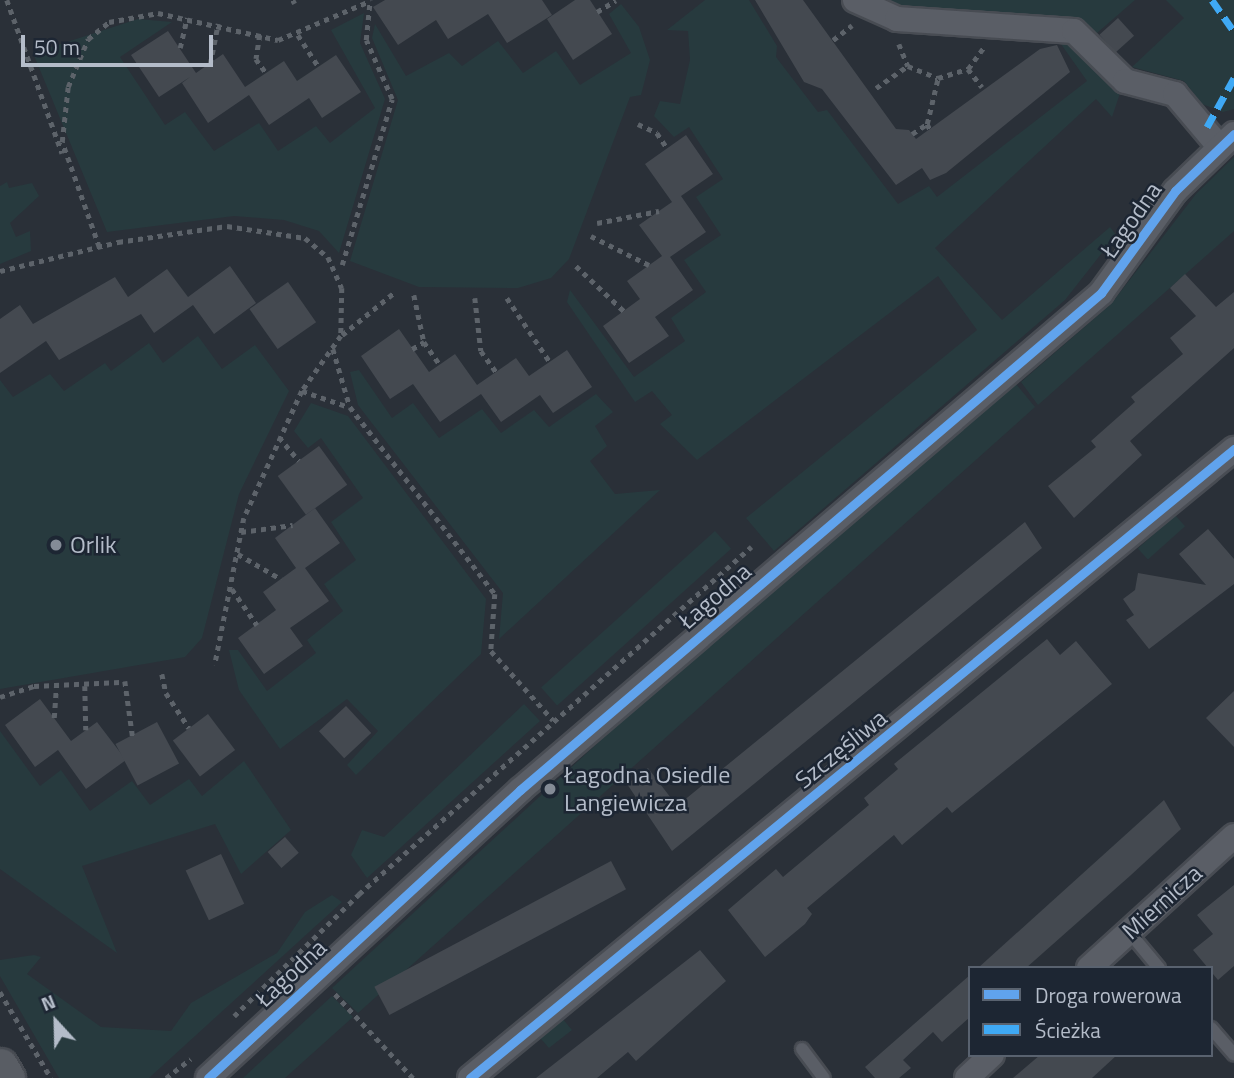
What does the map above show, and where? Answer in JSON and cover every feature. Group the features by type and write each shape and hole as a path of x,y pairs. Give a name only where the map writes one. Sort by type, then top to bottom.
{"street":[{"path":"855,0 897,19 988,22 1074,31 1125,81 1175,94 1226,139"},
{"name":"Łagodna","path":"208,1078 520,790 1101,293 1175,191 1226,139"},
{"name":"Szczęśliwa","path":"470,1078 1234,449"},
{"name":"Miernicza","path":"1091,966 1234,836"},
{"path":"970,1077 990,1057"},
{"path":"0,1066 8,1078"}],"lane":[{"path":"1129,932 1157,966"},
{"path":"1213,1030 1234,1054"},
{"path":"802,1049 824,1078"}],"path":[{"path":"6,0 99,247"},
{"path":"597,12 616,0"},
{"path":"67,164 62,142 66,100 88,39 123,18 187,18 278,40 297,35 370,1"},
{"path":"342,265 392,99 366,40 370,1"},
{"path":"180,48 187,18"},
{"path":"897,19 908,66"},
{"path":"908,66 938,78 968,69 980,55 988,22"},
{"path":"209,64 218,24"},
{"path":"260,35 256,59 266,73"},
{"path":"297,35 318,66"},
{"path":"876,88 908,66"},
{"path":"968,69 982,86"},
{"path":"912,134 928,127 938,78"},
{"path":"638,124 657,133 667,148"},
{"path":"597,223 659,211"},
{"path":"0,271 99,247 227,226 305,238 328,257 342,288 341,336"},
{"path":"591,236 649,265"},
{"path":"576,266 624,311"},
{"path":"215,665 232,589 241,532 279,437 302,391 341,336 395,292"},
{"path":"414,295 424,342 440,365"},
{"path":"475,298 481,351 496,372"},
{"path":"507,298 550,362"},
{"path":"412,349 424,342"},
{"path":"333,349 350,407 495,594 491,651 552,720"},
{"path":"302,391 350,407"},
{"path":"279,437 299,461"},
{"path":"241,532 293,525"},
{"path":"231,1019 552,720 751,547"},
{"path":"238,554 281,579"},
{"path":"232,589 257,625"},
{"path":"162,674 166,693 189,728"},
{"path":"0,698 56,686 123,682 133,739"},
{"path":"54,718 56,686"},
{"path":"85,686 86,730"},
{"path":"322,999 331,990 413,1078"},
{"path":"0,992 51,1078"},
{"path":"166,1078 202,1048"}],"green space":[{"path":"705,0 749,0 777,46 776,57 818,112 827,110 898,204 929,186 937,197 1087,81 1056,37 1073,40 1120,93 1112,117 1096,99 935,248 1002,320 1110,227 1116,235 1065,300 774,551 746,518 977,330 938,276 697,460 660,424 672,415 652,391 635,402 567,302 570,290 634,377 685,341 671,318 706,292 684,260 721,235 696,197 723,179 689,127 674,137 654,116 660,101 680,104 690,60 688,31 667,30"},
{"path":"877,0 1135,0 1097,33 1073,17 922,13"},
{"path":"1166,0 1234,0 1234,109 1223,112 1202,104 1184,81 1132,67 1184,18"},
{"path":"621,4 639,27 650,60 641,95 630,97 569,259 551,278 518,288 419,287 350,261 398,100 372,38 375,24 406,76 449,53 462,66 498,41 523,73 556,51 580,85 631,53 609,14"},
{"path":"364,13 360,43 385,99 339,253 319,231 284,220 234,216 107,232 33,53 138,19 172,22 120,57 165,125 185,112 214,151 259,123 278,151 316,126 330,143 375,108 331,30"},
{"path":"1234,157 1234,231 1038,405 1021,382 1111,304 1196,194"},
{"path":"7,182 9,188 32,183 39,196 10,223 16,237 30,231 31,251 0,264 0,186"},
{"path":"198,336 222,369 255,345 289,391 239,494 202,638 185,657 0,689 0,380 13,397 50,374 64,391 105,363 111,371 149,343 163,363"},
{"path":"359,370 392,418 413,403 439,438 482,409 501,433 534,410 549,427 596,394 613,412 595,426 607,446 590,461 615,494 660,490 499,639 503,593 358,405 350,372"},
{"path":"1016,384 1035,407 358,1013 332,988 679,668"},
{"path":"311,403 348,416 486,599 481,654 356,775 347,765 378,731 347,699 280,749 239,690 229,650 238,650 267,691 316,653 307,640 343,611 324,584 356,560 331,522 363,498 321,438 308,448 294,431"},
{"path":"1175,515 1185,526 1148,560 1138,548"},
{"path":"715,531 731,549 557,705 541,688"},
{"path":"524,704 540,721 367,878 351,855 362,830 384,837"},
{"path":"0,731 40,786 61,770 90,811 132,781 150,805 189,779 202,796 244,761 291,830 241,874 215,824 82,866 117,953 0,869"},
{"path":"332,895 342,902 149,1078 59,1078 0,976 0,960 34,955 41,957 27,974 101,1027 171,1031 191,1003 277,953 305,912"},
{"path":"332,996 353,1017 285,1078 243,1078"},
{"path":"562,1018 572,1030 549,1048 541,1039 527,1047"}],"building":[{"path":"385,0 542,0 552,15 507,43 488,14 448,39 436,20 398,45 373,7"},
{"path":"575,0 590,0 612,34 573,60 547,19"},
{"path":"755,0 803,0 896,129 909,130 916,139 1040,49 1057,45 1070,72 946,173 930,180 922,168 896,185 822,89 804,82"},
{"path":"1118,18 1134,36 1115,53 1099,35"},
{"path":"168,31 196,73 223,54 245,87 284,61 297,81 336,55 361,92 322,118 309,98 269,125 249,95 208,123 182,83 190,77 159,97 131,55"},
{"path":"686,135 713,174 681,196 706,232 670,257 693,290 655,317 669,336 629,363 603,326 640,299 627,281 662,256 639,225 672,202 645,164"},
{"path":"230,266 256,303 214,334 193,305 154,333 141,314 59,360 46,341 0,373 0,319 20,305 33,324 115,277 128,297 167,269 188,297"},
{"path":"1185,274 1216,307 1234,292 1234,348 1130,441 1142,455 1074,518 1048,486 1096,447 1091,441 1135,402 1131,397 1183,354 1170,338 1196,316 1170,288"},
{"path":"288,282 316,322 278,349 249,309"},
{"path":"399,329 429,372 455,354 477,385 516,358 529,376 567,350 592,387 553,413 540,395 501,422 481,394 440,422 413,384 390,399 361,356"},
{"path":"319,446 347,485 306,515 278,476"},
{"path":"315,508 340,543 305,568 329,601 290,628 303,646 264,674 238,638 276,610 263,592 296,568 275,538"},
{"path":"1025,522 1042,548 672,851 627,784 648,768 677,806"},
{"path":"1208,529 1234,559 1234,584 1149,649 1126,620 1134,615 1123,599 1135,590 1138,573 1206,585 1179,554"},
{"path":"1047,639 1060,655 1076,641 1112,684 952,813 947,807 902,845 894,835 807,908 812,914 805,924 765,957 728,910 776,869 783,877 869,805 864,798 898,769 894,764"},
{"path":"1234,691 1234,747 1206,718"},
{"path":"40,699 71,741 97,722 126,760 86,789 58,750 35,767 5,725"},
{"path":"346,706 371,733 344,758 319,731"},
{"path":"208,714 235,750 200,776 173,740"},
{"path":"157,722 179,763 138,786 116,744"},
{"path":"1164,800 1181,829 1131,875 1028,966 980,966"},
{"path":"285,837 299,853 281,868 268,852"},
{"path":"221,854 244,904 209,920 186,870"},
{"path":"611,861 626,889 389,1015 374,987"},
{"path":"1234,885 1234,966 1218,980 1213,974 1213,966 1206,966 1193,950 1213,934 1197,915"},
{"path":"700,950 726,981 636,1061 628,1052 597,1078 536,1078"},
{"path":"968,977 968,1019 942,1042 933,1032 903,1060 911,1068 899,1078 875,1078 865,1067"},
{"path":"1038,1057 1115,1057 1092,1078 1013,1078"}],"marked path":[{"path":"1212,0 1234,32"},
{"path":"1207,127 1234,78"}],"cycle path":[{"path":"208,1078 520,790 1101,293 1175,191 1234,134"},
{"path":"470,1078 1234,449"}],"place":[{"name":"Orlik","path":"56,545"},
{"name":"Łagodna Osiedle Langiewicza","path":"550,789"}]}
